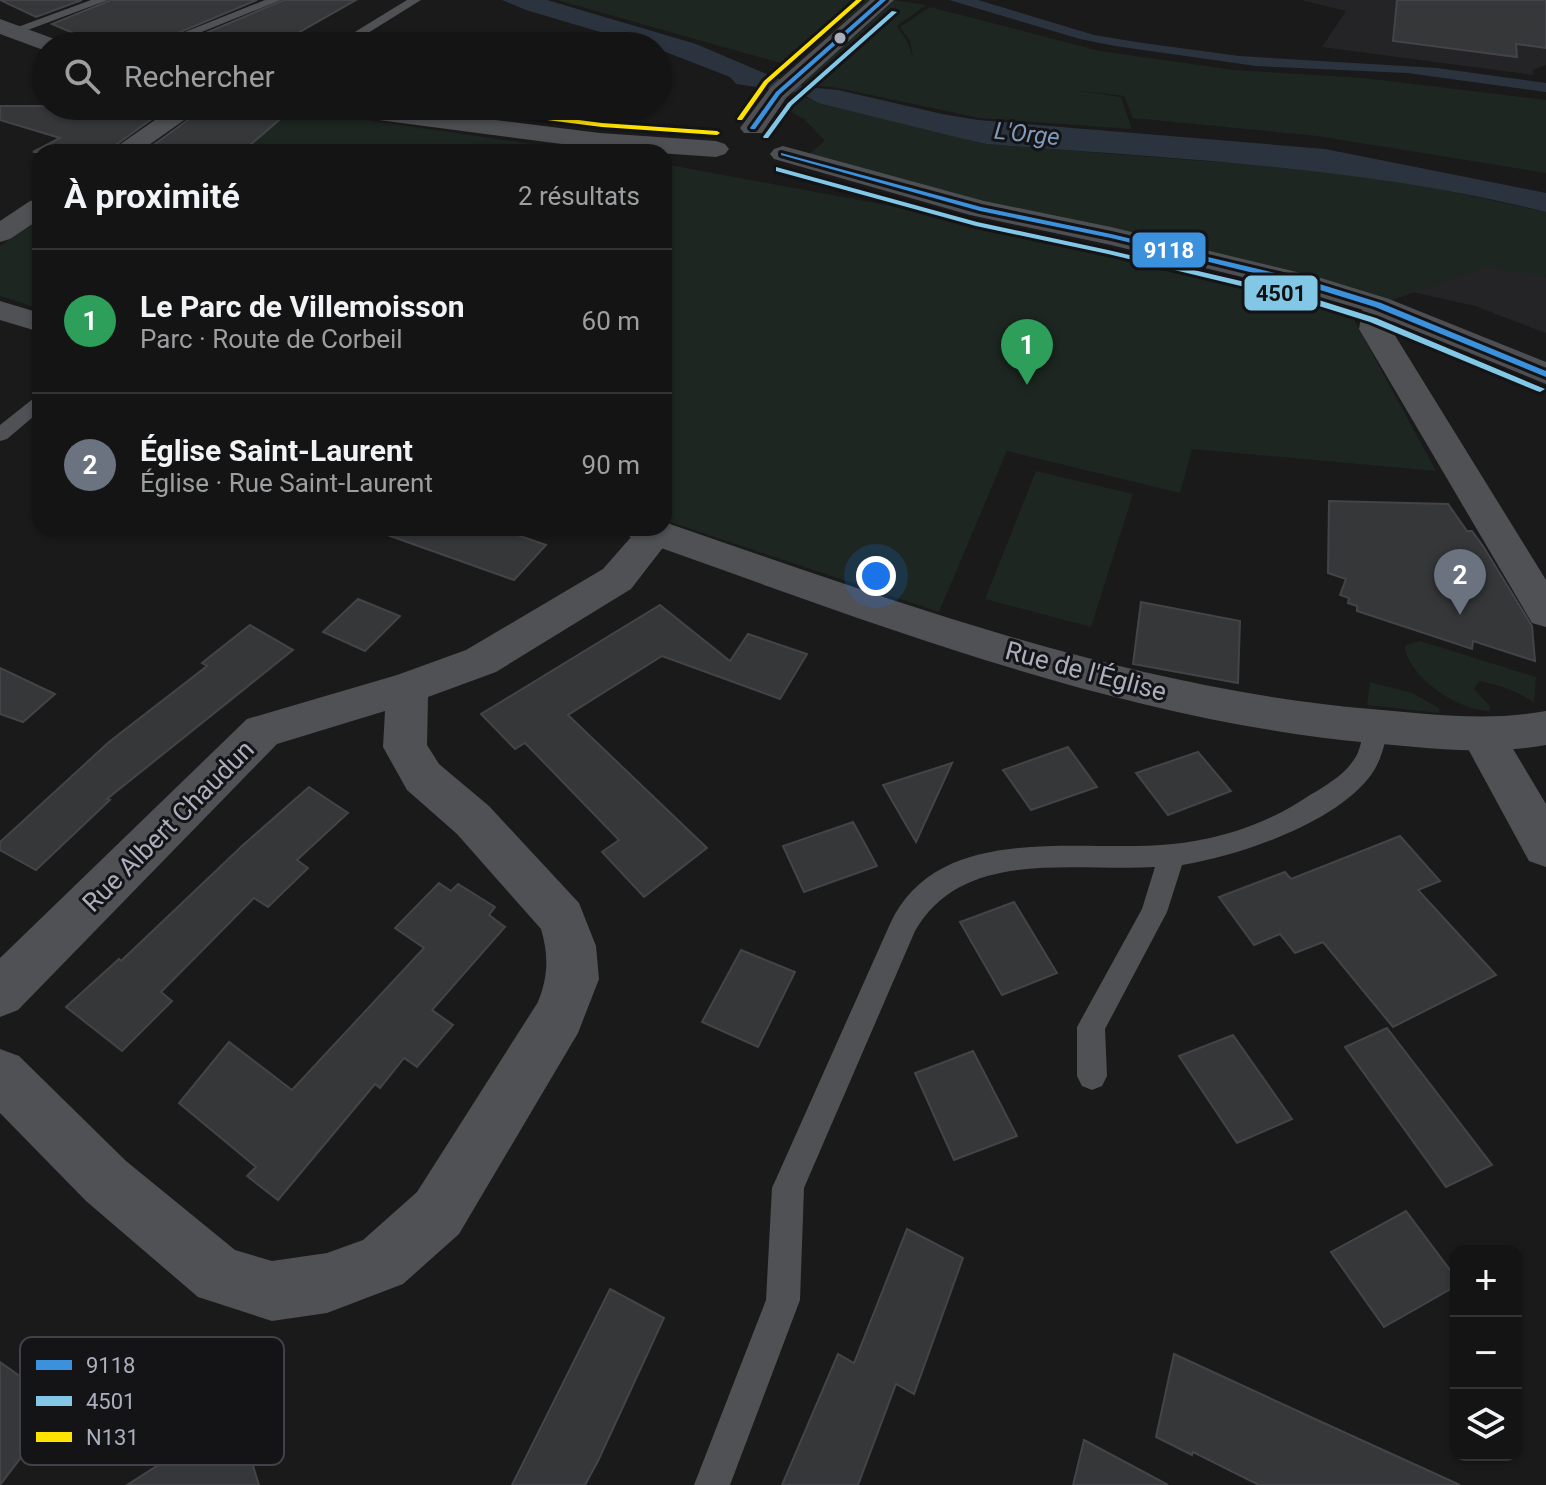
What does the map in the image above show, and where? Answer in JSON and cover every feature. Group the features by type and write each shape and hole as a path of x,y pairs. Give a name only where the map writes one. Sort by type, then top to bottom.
{"main road":[{"path":"753,128 786,87 883,0"},
{"path":"7,29 32,38"},
{"path":"435,120 630,144"},
{"path":"753,128 771,131 785,138 789,146 748,156 716,144 723,135 753,128"},
{"path":"672,148 748,156 1243,266 1378,305 1546,374"}],"street":[{"path":"134,144 171,120"},
{"path":"0,233 32,212"},
{"path":"1378,305 1375,329 1546,613"},
{"path":"0,310 32,320"},
{"name":"Rue Albert Chaudun","path":"0,993 262,731 407,688 481,661 617,579 645,536"},
{"name":"Rue de l'Église","path":"667,536 976,641 1168,694 1270,715 1376,728 1482,734 1546,728"},
{"path":"0,1075 106,1181 219,1276 272,1291 327,1283 382,1263 438,1213 559,1016 573,979 571,946 562,918 473,820 423,777 405,747 407,688"},
{"path":"1482,734 1546,847"}],"lane":[{"path":"7,29 102,0"},
{"path":"192,32 275,0"},
{"path":"361,32 415,0"},
{"path":"0,435 32,409"},
{"path":"712,1485 783,1300 788,1188 904,924 921,898 945,879 978,866 1019,861 1172,855 1250,838 1304,815 1351,780 1370,761 1376,728"},
{"path":"1092,1076 1091,1027 1154,912 1172,855"}],"shaded area":[{"path":"557,0 870,0 791,66"},
{"path":"894,0 926,5 897,26 913,58 910,41 900,27 930,7 1100,51 1234,70 1364,78 1546,100 1546,173 1317,136 1133,118 1124,96 1073,90 1121,97 1132,129 979,118 838,88 799,83"},
{"path":"1301,0 1546,0 1546,65 1533,70 1533,75 1322,47 1346,11"},
{"path":"793,92 818,103 987,144 1320,170 1408,182 1546,212 1546,277 1488,266 1378,305 802,159 825,141 804,119 786,109"},
{"path":"189,120 366,120 532,144 152,144"},
{"path":"672,165 1097,244 1290,294 1348,316 1354,320 1436,471 1192,449 1180,493 1007,451 939,612 672,523"},
{"path":"32,224 32,306 0,296 0,246"},
{"path":"1546,236 1546,333 1475,306 1377,284"},
{"path":"1036,471 1133,494 1091,627 985,599"},
{"path":"1420,641 1536,677 1534,703 1508,689 1479,681 1474,689 1490,706 1490,711 1451,699 1427,683 1410,661 1406,645"},
{"path":"1370,682 1412,693 1439,708 1439,713 1367,705"}],"water":[{"name":"L'Orge","path":"502,0 547,0 655,32 600,32"},
{"path":"949,0 978,0 1094,35 1143,43 1239,56 1437,68 1546,83 1546,92 1407,73 1256,66 1115,46 1080,39"},
{"name":"L'Orge","path":"672,37 807,87 838,90 978,120 1325,149 1546,193 1546,212 1477,196 1338,174 987,144 818,103 800,93 736,84 730,77 672,54"}],"building":[{"path":"0,0 82,0 36,17"},
{"path":"111,0 257,0 180,32 71,32 52,24"},
{"path":"284,0 356,0 300,32 208,32"},
{"path":"1397,0 1546,0 1546,48 1516,44 1517,57 1393,41"},
{"path":"0,106 32,106 32,120 151,120 117,144 48,144 60,138 0,120"},
{"path":"188,120 279,120 251,144 155,144"},
{"path":"1329,501 1448,504 1467,531 1472,531 1483,546 1532,626 1535,661 1473,641 1472,649 1357,611 1357,606 1348,603 1349,598 1340,595 1346,579 1328,573"},
{"path":"390,536 520,536 546,545 514,580"},
{"path":"358,599 400,616 365,651 323,632"},
{"path":"1141,602 1240,621 1238,683 1133,664"},
{"path":"660,605 730,661 748,634 807,654 780,699 662,656 568,715 707,848 644,897 602,852 619,840 525,743 515,749 481,714"},
{"path":"250,625 293,650 107,799 110,800 36,870 0,850 0,842 109,742 207,666 202,663"},
{"path":"0,668 55,694 23,722 0,714"},
{"path":"1068,747 1097,787 1031,810 1003,770"},
{"path":"1198,752 1231,791 1168,815 1136,773"},
{"path":"952,763 916,842 883,785"},
{"path":"309,787 348,813 297,860 308,868 268,907 254,898 161,992 172,1001 122,1051 66,1007 119,959 121,961"},
{"path":"853,822 877,866 804,892 783,846"},
{"path":"1400,836 1440,881 1418,890 1496,975 1393,1027 1323,942 1295,953 1280,934 1254,945 1219,897 1285,872 1291,879"},
{"path":"439,883 451,891 458,884 495,907 489,915 505,927 432,1010 453,1025 417,1067 404,1058 380,1088 375,1084 278,1200 247,1176 256,1167 179,1103 229,1042 292,1090 424,948 395,928"},
{"path":"1014,902 1057,973 1002,995 960,922"},
{"path":"741,950 795,972 758,1047 702,1022"},
{"path":"1387,1028 1492,1165 1446,1187 1345,1047"},
{"path":"1233,1035 1292,1119 1237,1143 1179,1056"},
{"path":"973,1051 1017,1136 954,1160 915,1073"},
{"path":"1406,1211 1450,1270 1450,1289 1384,1327 1331,1252"},
{"path":"907,1229 963,1258 914,1394 896,1384 858,1485 782,1485 838,1354 854,1363"},
{"path":"610,1289 664,1318 598,1461 585,1485 512,1485"},
{"path":"1174,1354 1460,1485 1259,1485 1193,1452 1192,1455 1156,1437"},
{"path":"0,1362 20,1376 20,1459 0,1485"},
{"path":"1084,1440 1168,1485 1073,1485"},
{"path":"158,1465 253,1465 259,1485 127,1485"}],"transit line":[{"name":"N131","path":"740,119 766,82 859,0"},
{"name":"9118","path":"753,128 778,93 883,0"},
{"name":"4501","path":"766,137 790,104 894,12"},
{"name":"N131","path":"563,120 717,133"},
{"name":"9118","path":"783,154 980,209 1111,236 1310,284 1378,305 1546,374"},
{"name":"4501","path":"779,169 976,224 1306,299 1373,320 1540,389"}],"place":[{"name":"Le Parc de Villemoisson","path":"1027,385"},
{"name":"Église Saint-Laurent","path":"1460,615"}]}
